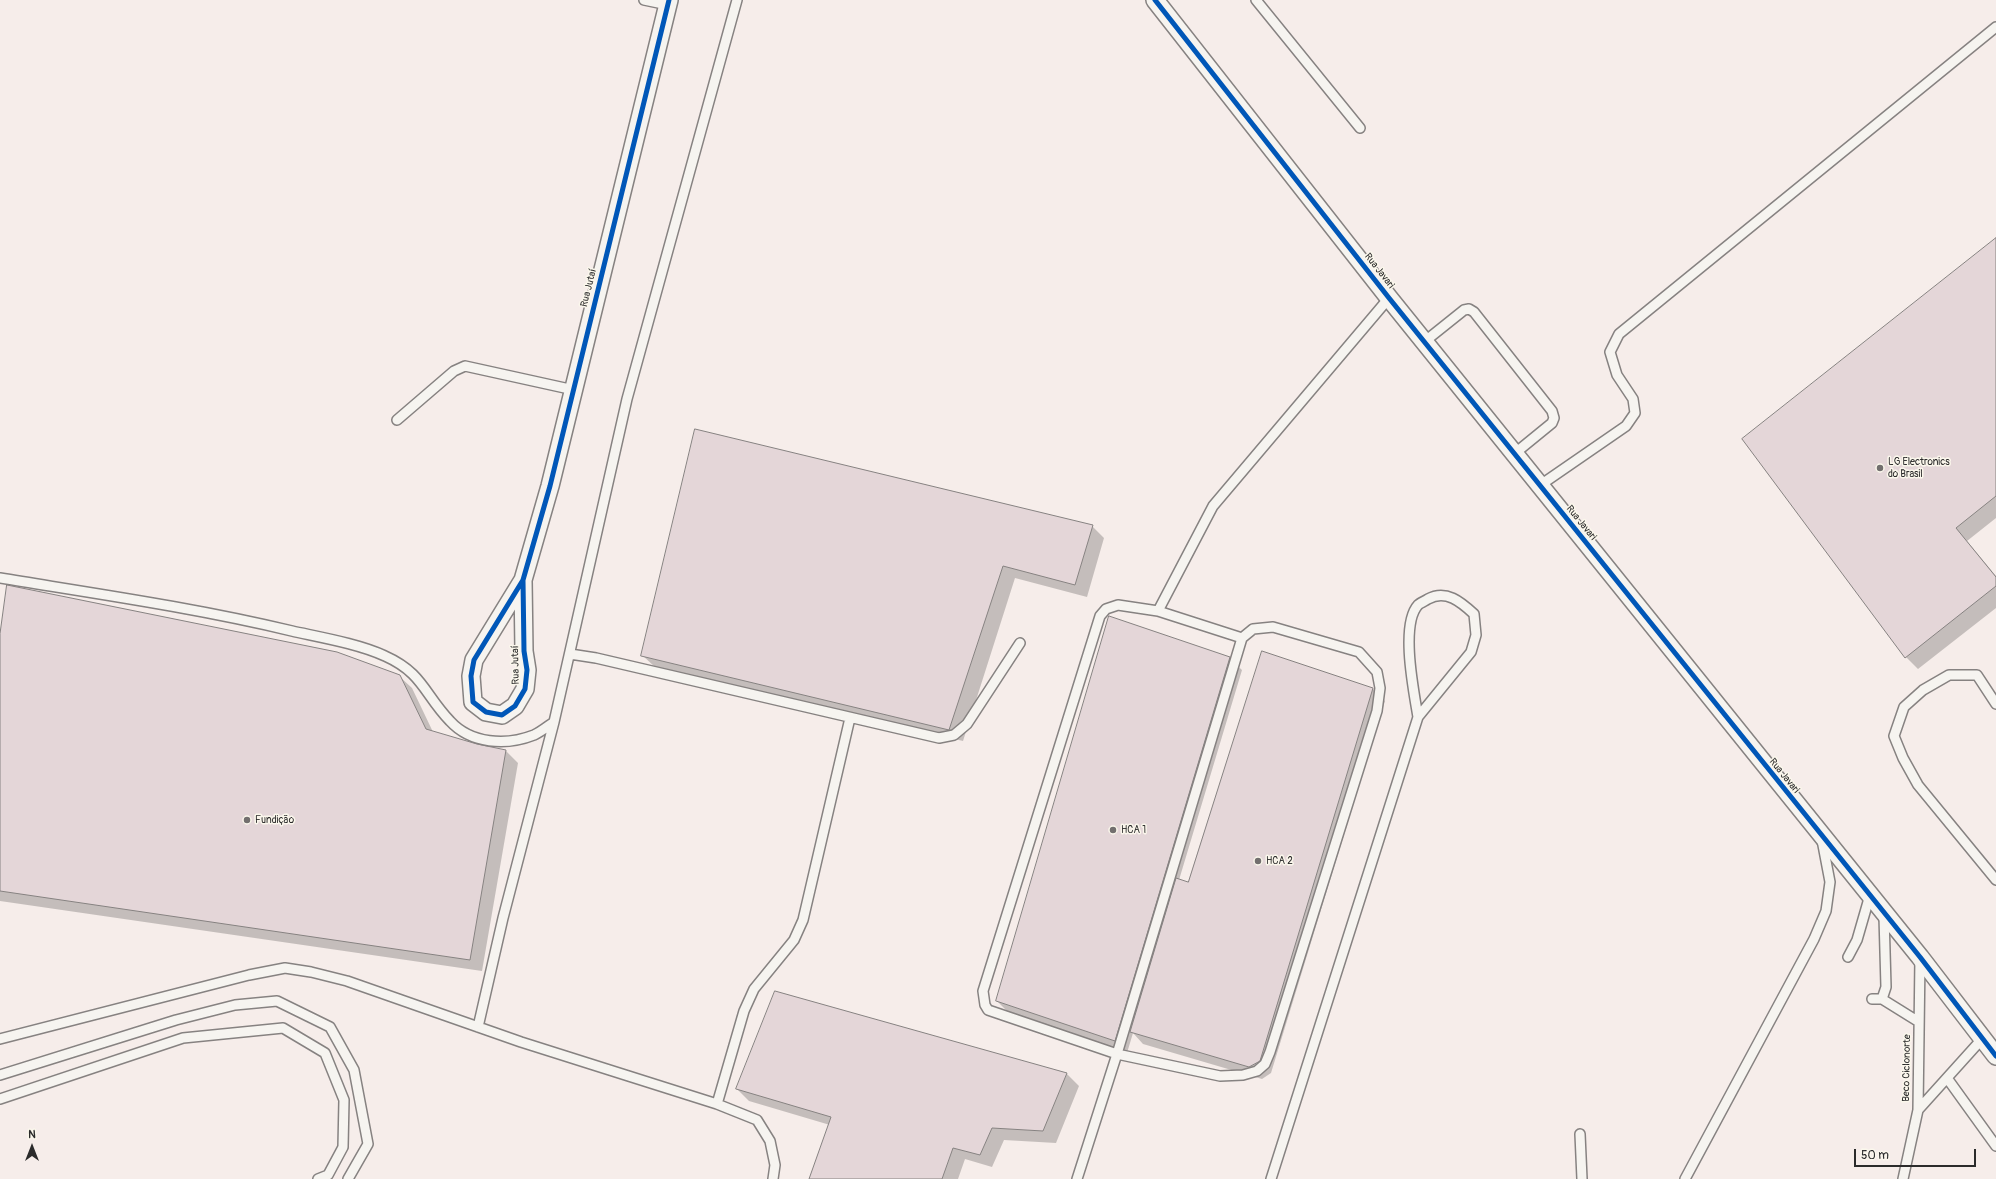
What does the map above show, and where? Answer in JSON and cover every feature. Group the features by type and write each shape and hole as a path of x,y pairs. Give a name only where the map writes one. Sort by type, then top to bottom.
{"street":[{"name":"Rua Javari","path":"1155,0 1424,342 1920,956 1982,1040 1996,1056"},
{"name":"Rua Jutaí","path":"523,580 524,651 527,670 525,690 515,706 502,715 486,712 473,702 471,676 474,660 523,580 550,486 668,3"}],"lane":[{"path":"644,0 668,3"},
{"path":"478,1026 505,911 554,722 627,399 737,0"},
{"path":"1256,0 1360,128"},
{"path":"1540,486 1626,426 1635,414 1633,399 1617,375 1610,352 1619,334 1996,27"},
{"path":"1158,611 1213,506 1389,298"},
{"path":"1424,342 1464,310 1469,309 1479,318 1552,411 1554,418 1552,423 1514,454"},
{"path":"397,420 454,371 465,366 574,390"},
{"path":"0,578 246,620 338,642 383,655 401,664 414,674 450,722 463,732 479,739 498,741 516,740 535,734 554,722"},
{"path":"1271,1179 1418,717 1471,652 1476,635 1474,614 1456,598 1434,596 1428,599 1418,606 1409,625 1411,670 1418,717"},
{"path":"1077,1179 1117,1054 1242,638 1253,629 1273,627 1359,652 1377,672 1380,688 1377,711 1270,1052 1265,1064 1258,1072 1243,1075 1220,1076 1117,1054 988,1010 985,1005 983,991 1100,616 1106,609 1118,606 1158,611 1242,638"},
{"path":"570,654 596,658 939,738 954,736 967,724 1020,643"},
{"path":"1996,704 1976,676 1949,676 1923,690 1904,707 1894,736 1903,758 1918,785 1996,880"},
{"path":"717,1104 744,1011 754,989 794,940 803,920 850,718"},
{"path":"1685,1179 1814,939 1826,911 1830,882 1821,835"},
{"path":"1848,957 1859,934 1870,895"},
{"path":"1882,999 1886,987 1884,913"},
{"name":"Beco Ciclonorte","path":"1903,1179 1918,1110 1920,956"},
{"path":"0,1039 241,977 285,968 311,972 347,981 521,1042 717,1104 757,1120 770,1141 775,1165 773,1179"},
{"path":"1872,999 1882,999 1919,1022"},
{"path":"0,1075 176,1020 235,1005 277,1001 330,1026 354,1070 368,1144 348,1179"},
{"path":"0,1099 183,1038 283,1028 325,1053 344,1100 343,1147 328,1175 318,1179"},
{"path":"1918,1110 1982,1040"},
{"path":"1947,1078 1996,1146"},
{"path":"1580,1134 1582,1179"}],"building":[{"name":"LG Electronics do Brasil","path":"1996,238 1996,496 1956,528 1996,577 1996,586 1905,658 1742,439"},
{"path":"695,429 1093,525 1075,585 1003,566 949,730 641,656"},
{"name":"Fundição","path":"7,585 337,652 400,675 426,729 477,744 506,750 470,960 0,891 0,634"},
{"name":"HCA 1","path":"1109,616 1230,657 1115,1041 996,1001"},
{"name":"HCA 2","path":"1262,651 1373,688 1260,1061 1249,1067 1130,1032 1176,878 1188,882"},
{"path":"775,991 1067,1073 1043,1131 992,1128 980,1155 953,1148 942,1179 809,1179 831,1117 736,1089"}],"cycle path":[{"path":"523,580 474,660 471,676 473,702 486,712 502,715 515,706 525,689 527,670 524,651 523,580 550,486 669,0"},
{"path":"1155,0 1389,298 1920,957 1996,1056"}],"place":[{"name":"LG Electronics do Brasil","path":"1880,468"},
{"name":"Fundição","path":"247,820"},
{"name":"HCA 1","path":"1113,830"},
{"name":"HCA 2","path":"1258,861"}]}
